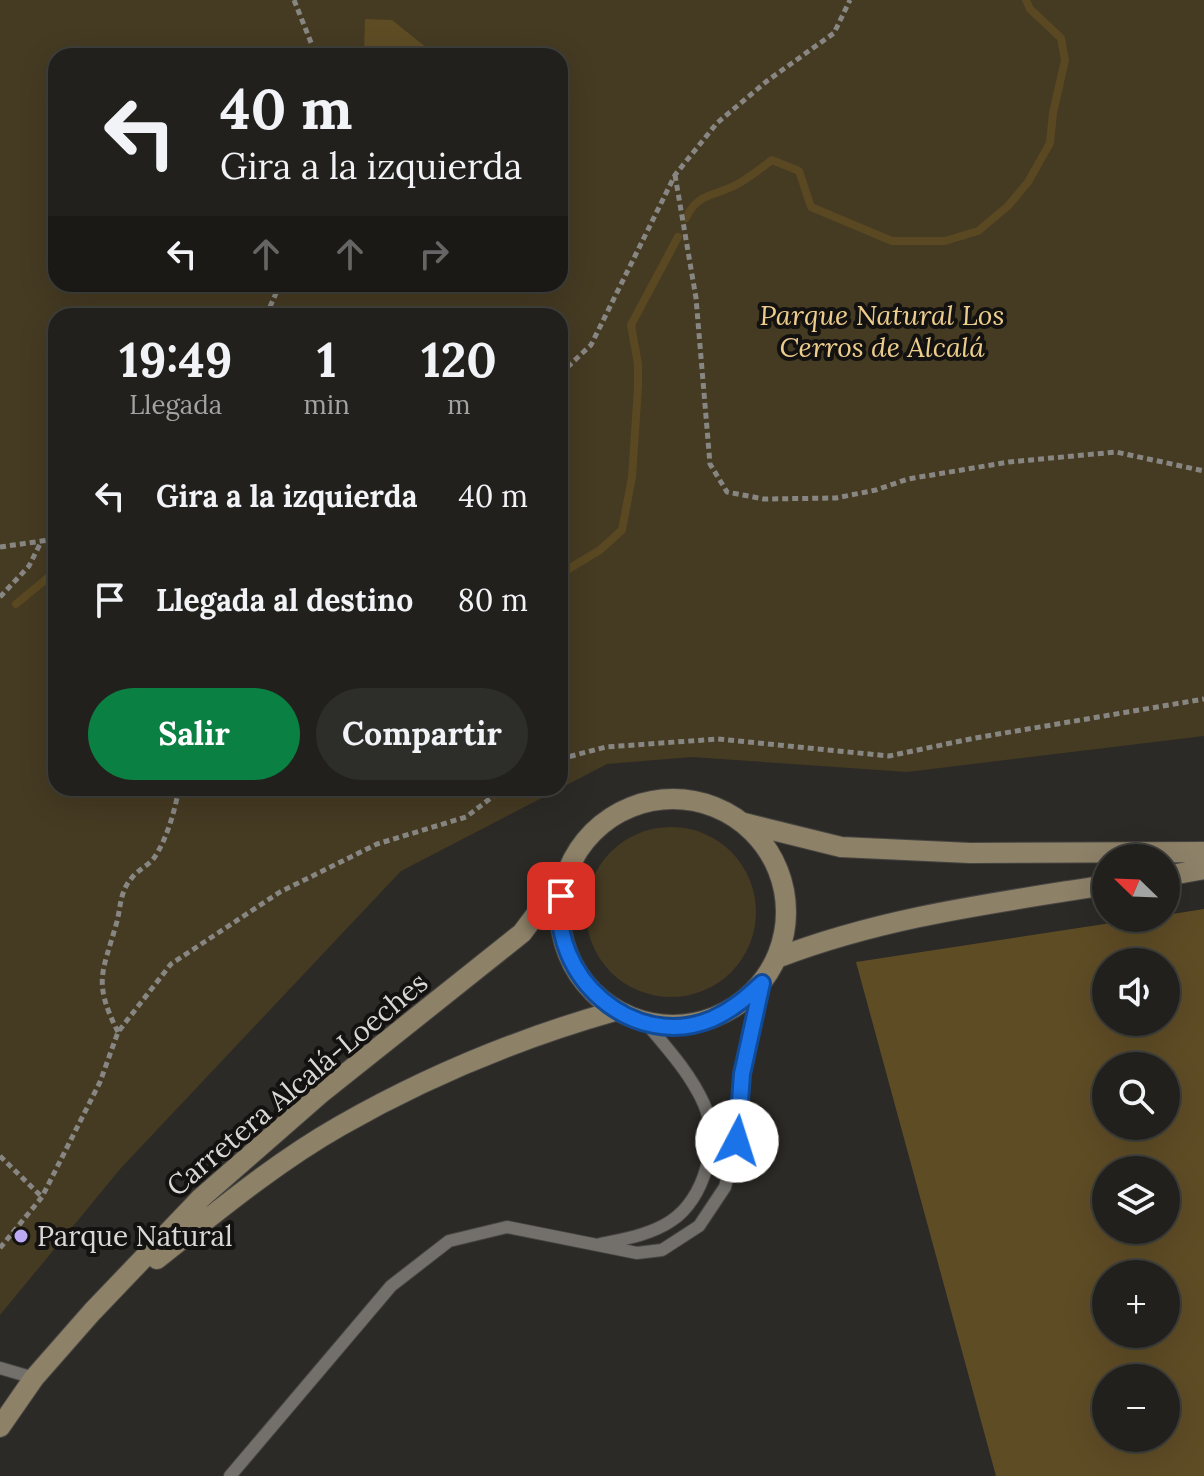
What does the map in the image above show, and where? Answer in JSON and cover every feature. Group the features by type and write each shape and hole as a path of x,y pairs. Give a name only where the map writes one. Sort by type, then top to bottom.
{"main road":[{"path":"676,797 713,804 744,823 769,850 784,885 786,922 777,958 762,983 738,1005 709,1020 678,1026 646,1023 615,1011 585,986 566,953 558,915 564,877 580,844 607,818 640,802 676,797"},
{"path":"744,823 841,847 970,853 1204,852"},
{"path":"1180,873 1204,869"},
{"name":"Carretera Alcalá-Loeches","path":"92,1312 201,1198 320,1094 522,933 564,877"},
{"path":"777,958 835,936 906,918 1092,887"},
{"name":"Carretera Alcalá-Loeches","path":"92,1312 214,1213 338,1127 470,1061 567,1025 615,1011"},
{"path":"0,1427 34,1378 92,1312"}],"lane":[{"path":"230,1476 391,1286 449,1241 507,1227 637,1253 662,1250 699,1226 725,1187 737,1141 742,1074 762,983"},
{"path":"593,1246 637,1237 673,1221 695,1195 711,1155 705,1106 678,1061 646,1023"},
{"path":"0,1368 34,1378"}],"path":[{"path":"294,0 312,48"},
{"path":"568,367 591,345 675,175 717,123 834,33 850,0"},
{"path":"675,175 696,298 710,464 727,492 764,499 836,498 876,490 908,479 1009,462 1116,452 1204,471"},
{"path":"0,547 48,541"},
{"path":"0,597 29,566 41,542"},
{"path":"568,757 606,747 718,739 889,756 1204,699"},
{"path":"118,1032 109,1014 101,968 117,924 121,897 131,878 153,859 178,796"},
{"path":"0,1248 42,1197 100,1082 118,1032 171,964 280,892 377,844 466,817 494,796"},
{"path":"0,1156 42,1197"}],"green space":[{"name":"Parque Natural Los Cerros de Alcalá","path":"0,0 1204,0 1204,736 907,772 692,757 607,764 568,784 568,308 48,308 48,796 545,796 401,871 121,1168 0,1315"},
{"path":"671,827 704,833 731,852 750,879 756,912 750,945 731,972 704,991 671,997 638,991 611,972 592,945 586,912 592,879 611,852 638,833"}],"shaded area":[{"path":"365,19 392,20 427,48 364,48"},
{"path":"1204,909 1204,1476 996,1476 856,962 1092,926 1092,932 1180,932 1180,913"}],"waterway":[{"path":"686,218 701,199 736,185 772,160 799,171 811,207 892,241 945,241 978,231 1008,206 1028,182 1050,143 1065,60 1061,38 1030,9 1026,0"},
{"path":"568,569 600,550 622,530 632,477 638,387 638,364 631,325 678,237"},
{"path":"16,604 48,578"}],"place":[{"name":"Parque Natural","path":"21,1236"}],"route":[{"path":"561,896 558,915 566,953 585,986 615,1011 646,1023 678,1026 709,1020 738,1005 762,983 742,1074 737,1141"}]}
